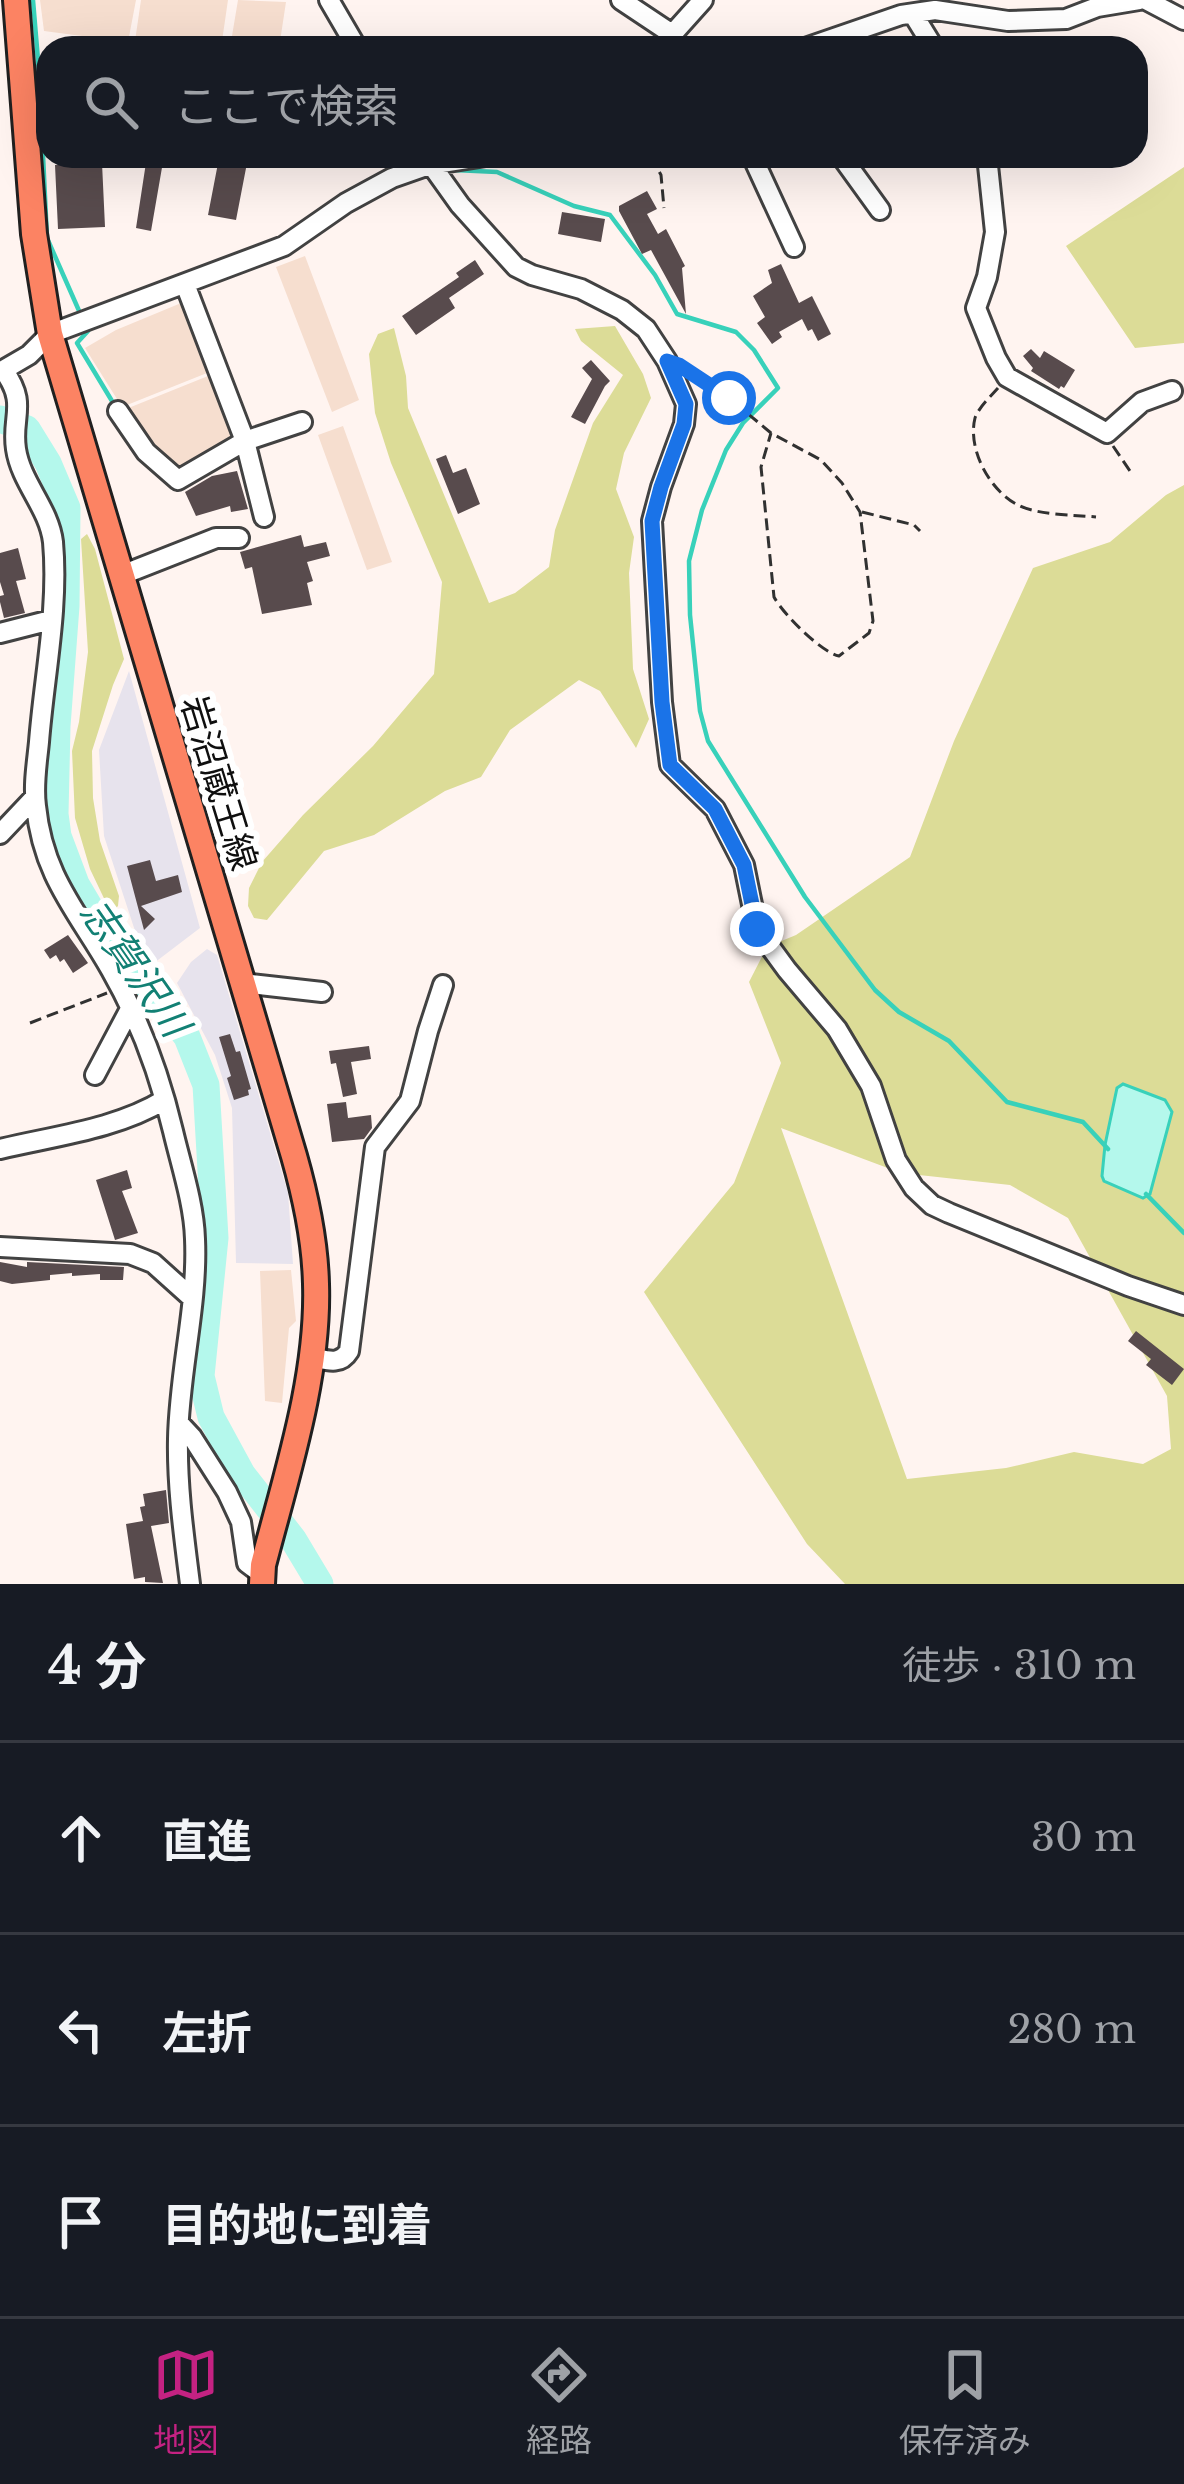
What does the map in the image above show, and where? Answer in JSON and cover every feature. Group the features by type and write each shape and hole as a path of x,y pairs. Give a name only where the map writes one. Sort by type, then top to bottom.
{"main road":[{"name":"岩沼蔵王線","path":"16,0 11,63 50,334 310,1221 316,1288 312,1357 263,1575"}],"street":[{"path":"329,0 350,36"},
{"path":"621,0 661,36"},
{"path":"671,36 704,0"},
{"path":"840,36 901,15 935,10 1008,21 1066,19 1097,7 1143,0 1184,20"},
{"path":"913,14 927,36"},
{"path":"190,1584 180,1495 179,1423 195,1233 164,1100 130,1009 49,866 35,797 52,620 51,532 16,448 16,392 2,372 50,334 284,246 346,203 411,168"},
{"path":"433,168 516,267 622,310 646,329 667,361 686,404 684,424 652,521 670,765 715,809 744,865 757,929 837,1029 872,1087 896,1160 914,1189 949,1213 1184,1305"},
{"path":"758,168 794,247"},
{"path":"850,168 880,210"},
{"path":"988,168 994,232 988,277 976,308 1007,377 1107,433 1142,402 1172,391"},
{"path":"185,284 244,441 263,517"},
{"path":"118,411 146,452 178,480 244,441 302,422"},
{"path":"119,574 216,538 239,538"},
{"path":"0,633 52,620"},
{"path":"0,834 35,797"},
{"path":"242,983 322,992"},
{"path":"312,1357 333,1362 349,1352 375,1147 410,1101 443,985"},
{"path":"95,1075 130,1009"},
{"path":"0,1150 104,1124 164,1100"},
{"path":"0,1246 130,1254 153,1263 192,1298"},
{"path":"179,1423 227,1492 241,1522 247,1563 263,1575"}],"path":[{"path":"656,168 664,208"},
{"path":"667,361 729,398 771,433 821,460 860,512 872,626 844,654 833,656 774,597 761,467 771,433"},
{"path":"1007,377 975,419 982,467 1022,507 1096,517"},
{"path":"1107,433 1130,471"},
{"path":"860,512 914,525 920,531"},
{"path":"30,1022 105,994"}],"shaded area":[{"path":"40,0 136,0 129,36 44,31"},
{"path":"141,0 228,0 223,36 136,36"},
{"path":"238,0 286,2 281,36 232,36"},
{"path":"305,256 359,400 332,412 276,267"},
{"path":"186,301 212,371 122,407 85,348"},
{"path":"213,374 236,439 180,472 148,446 126,409"},
{"path":"343,426 392,562 367,570 318,435"},
{"path":"129,671 200,928 154,963 137,937 104,836 99,750"},
{"path":"207,949 217,955 288,1193 293,1264 236,1263 232,1108 215,1055 177,983"},
{"path":"291,1270 296,1321 289,1328 282,1403 265,1401 260,1271"}],"green space":[{"path":"1184,167 1184,343 1135,348 1066,246"},
{"path":"615,326 651,398 624,453 616,489 634,537 629,573 633,669 649,719 636,748 600,691 579,680 510,730 481,777 445,791 374,835 324,851 267,920 254,918 248,906 249,888 262,862 434,674 442,582 375,413 369,354 378,334 394,328 408,408 489,603 515,593 549,567 555,530 593,423 623,375 581,341 575,329"},
{"path":"1184,485 1184,1584 845,1584 807,1544 644,1292 734,1183 781,1063 749,982 767,947 796,935 910,857 954,741 1033,568 1110,542","holes":["781,1128 901,1173 1010,1185 1068,1218 1167,1396 1171,1449 1143,1464 1074,1452 1006,1468 907,1479"]},
{"path":"87,534 124,659 92,751 100,841 119,896 111,913 90,869 75,818 72,751 88,652 81,539"}],"water":[{"path":"1123,1084 1165,1100 1172,1112 1150,1194 1143,1198 1102,1176 1117,1088"}],"building":[{"path":"55,168 102,168 105,227 58,229"},
{"path":"145,168 162,168 151,231 136,228"},
{"path":"217,168 246,168 236,220 208,215"},
{"path":"647,191 657,209 647,214 658,234 666,229 685,266 686,314 651,250 642,254 619,211 619,206"},
{"path":"562,212 605,219 601,242 558,234"},
{"path":"475,260 484,274 449,298 455,308 416,335 402,316 459,277 456,273"},
{"path":"781,264 799,303 812,296 831,334 818,341 802,319 779,332 782,337 772,344 757,323 765,317 753,296 772,283 768,270"},
{"path":"1031,349 1040,358 1044,351 1075,370 1064,388 1031,371 1023,356"},
{"path":"591,360 610,381 585,424 571,417 592,379 582,368"},
{"path":"446,455 453,473 466,468 480,504 458,514 436,459"},
{"path":"237,471 248,509 231,512 230,506 196,516 185,492 212,476"},
{"path":"301,535 304,547 326,542 330,556 307,562 313,581 307,583 312,605 262,614 252,567 245,569 240,552"},
{"path":"18,548 26,579 16,581 25,613 4,618 0,553"},
{"path":"150,860 156,881 178,875 182,892 141,906 155,919 144,930 127,866"},
{"path":"68,935 88,963 73,973 64,959 60,962 56,955 50,959 44,950"},
{"path":"230,1034 251,1089 249,1095 234,1100 219,1037"},
{"path":"369,1046 371,1059 351,1062 357,1094 343,1097 329,1051"},
{"path":"346,1102 348,1118 371,1115 372,1128 364,1139 332,1142 327,1104"},
{"path":"127,1170 132,1188 122,1191 138,1233 115,1240 96,1180"},
{"path":"0,1262 27,1267 27,1262 124,1267 123,1280 72,1273 12,1284 0,1281"},
{"path":"1136,1331 1184,1369 1172,1385 1146,1365 1151,1359 1128,1341"},
{"path":"166,1490 169,1523 151,1526 163,1583 134,1579 126,1524 143,1521 143,1494"}],"waterway":[{"path":"33,0 36,36"},
{"path":"44,168 47,238 80,313"},
{"path":"454,170 497,172 574,206 610,215 655,275 677,314 736,332 754,350 778,388 743,423 726,450 702,510 689,561 700,711 708,741 805,897 875,990 899,1012 949,1041 1007,1102 1083,1122 1108,1149"},
{"path":"88,331 77,343 115,406"},
{"name":"志賀沢川","path":"0,419 27,429 67,508 57,726 58,836 76,884 102,928 187,1037 206,1085 215,1238 201,1376 211,1417 242,1474 293,1539 320,1584"},
{"path":"1146,1194 1184,1233"}],"route":[{"path":"729,398 667,361 686,404 684,424 652,521 655,583 670,765 715,809 744,865 757,929"}]}
